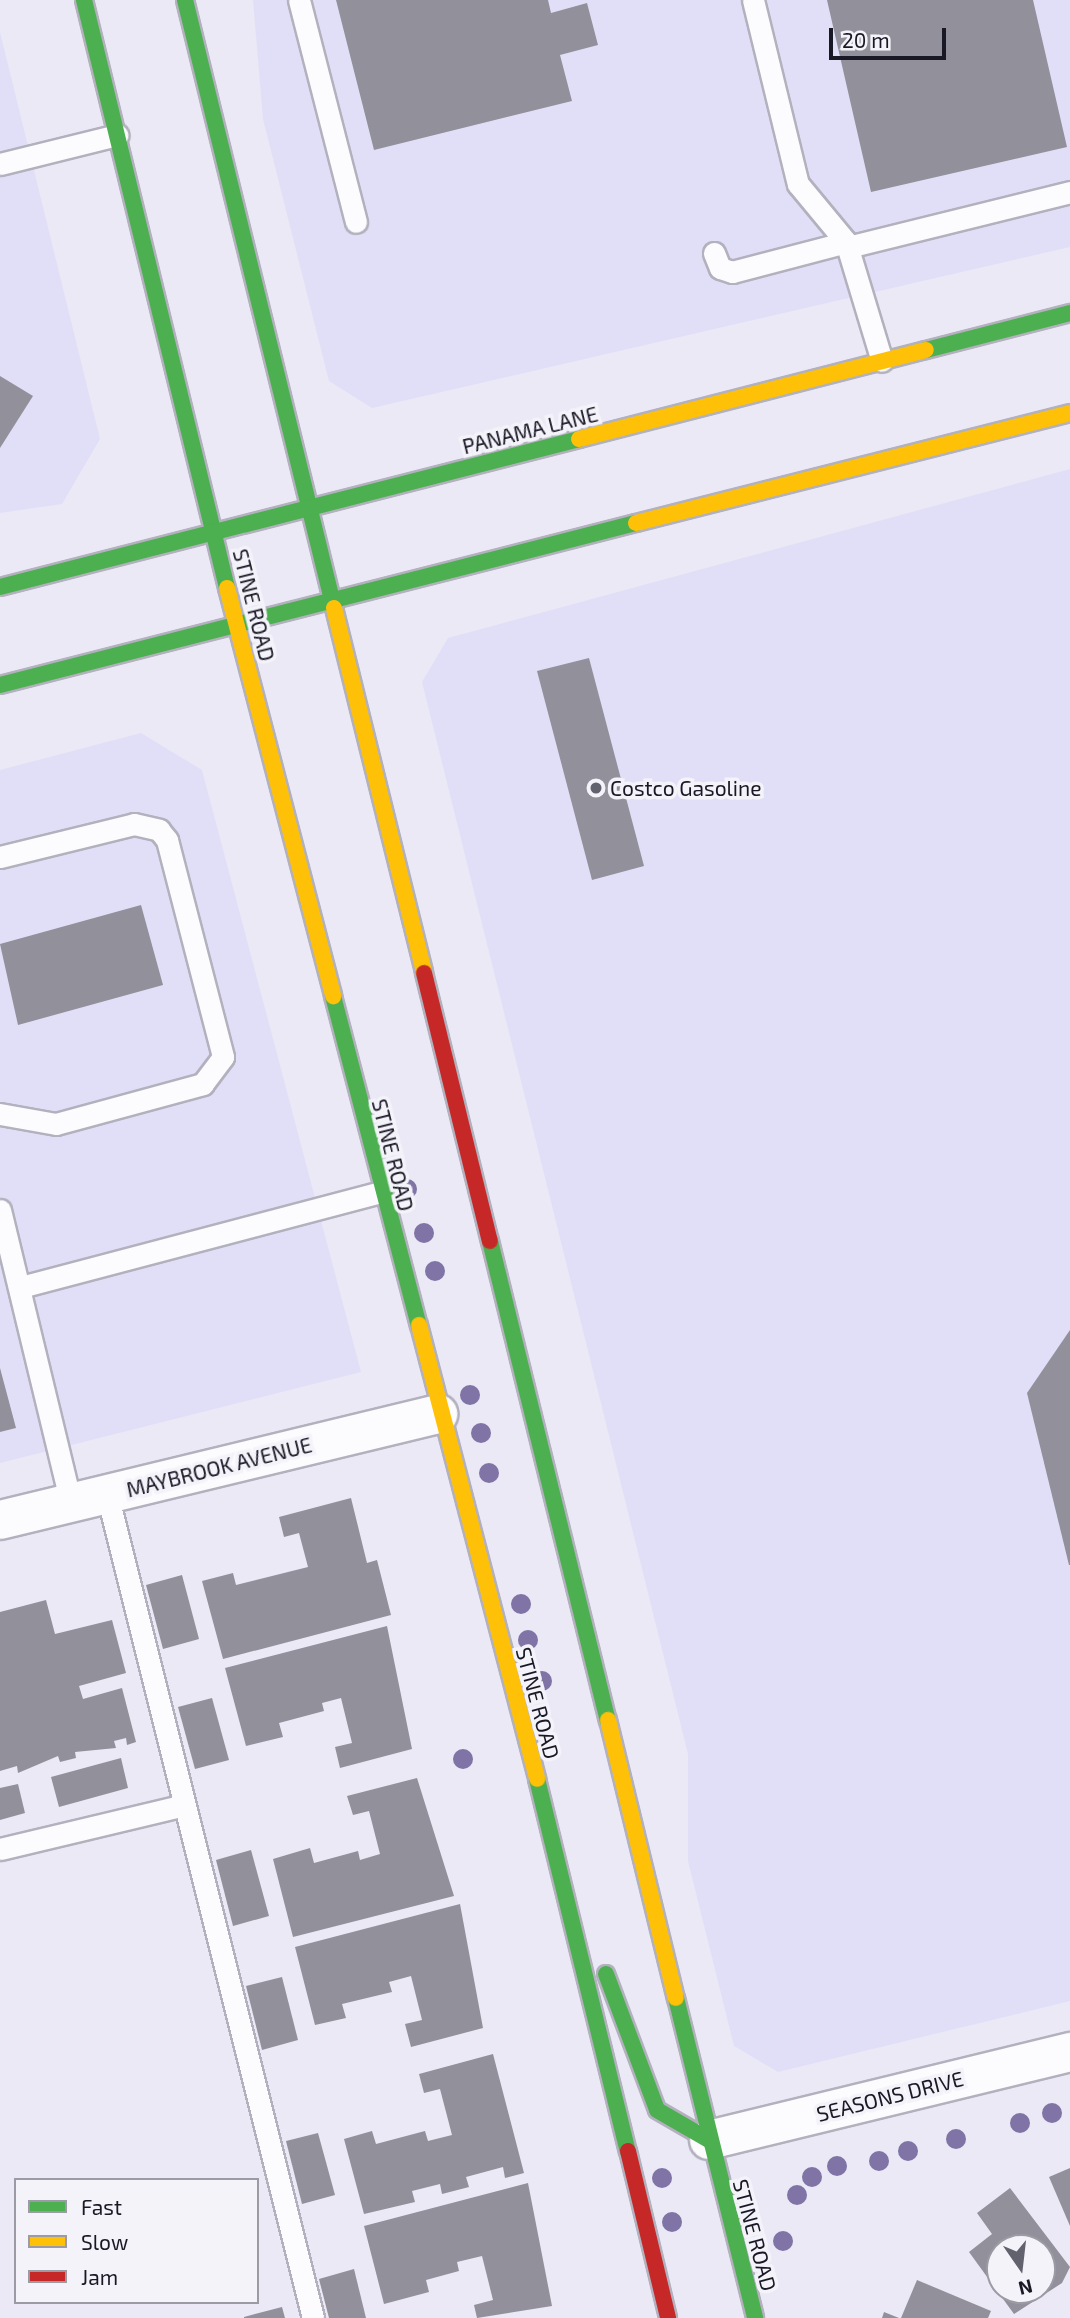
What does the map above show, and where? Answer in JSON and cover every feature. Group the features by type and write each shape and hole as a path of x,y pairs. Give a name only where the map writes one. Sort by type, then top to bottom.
{"main road":[{"name":"STINE ROAD","path":"84,0 236,625 438,1414 548,1821 668,2318"},
{"name":"STINE ROAD","path":"185,0 313,508 709,2140 755,2318"},
{"name":"PANAMA LANE","path":"0,587 1070,313"},
{"path":"0,685 1070,412"},
{"path":"548,1821 657,2110 709,2140"}],"street":[{"name":"MAYBROOK AVENUE","path":"0,1520 438,1414"},
{"name":"SEASONS DRIVE","path":"709,2140 1070,2052"}],"lane":[{"path":"299,0 356,222"},
{"path":"753,0 798,184 849,244 882,361"},
{"path":"0,164 117,135"},
{"path":"714,254 720,268 732,272 1070,192"},
{"path":"0,857 134,824 159,830 167,840 223,1057 204,1084 56,1124 0,1113"},
{"path":"20,1287 381,1192"},
{"path":"0,1210 20,1287 184,1805 313,2318"},
{"path":"0,1849 184,1805"}],"shaded area":[{"path":"253,0 1070,0 1070,247 372,408 329,381 263,119"},
{"path":"0,32 100,439 62,504 0,513"},
{"path":"1070,469 1070,2001 778,2072 734,2046 688,1861 688,1754 422,682 448,638"},
{"path":"141,733 202,770 361,1372 0,1463 0,770"}],"building":[{"path":"336,0 548,0 551,13 587,3 598,45 560,55 572,101 374,150"},
{"path":"827,0 1033,0 1067,147 871,192"},
{"path":"0,376 33,396 0,448"},
{"name":"Costco Gasoline","path":"589,658 644,866 592,880 537,671"},
{"path":"141,905 163,985 18,1025 0,944"},
{"path":"1070,1330 1070,1565 1069,1565 1027,1393"},
{"path":"0,1368 16,1428 0,1432"},
{"path":"351,1498 367,1563 377,1560 391,1615 223,1659 202,1581 233,1573 236,1585 308,1567 299,1533 284,1537 279,1517"},
{"path":"182,1575 199,1639 163,1649 146,1585"},
{"path":"46,1600 55,1634 112,1620 126,1673 79,1686 83,1699 122,1688 136,1742 127,1745 126,1738 114,1741 116,1748 75,1752 76,1758 60,1762 58,1756 18,1773 17,1766 0,1771 0,1612"},
{"path":"387,1626 412,1749 340,1768 335,1747 352,1743 341,1698 322,1703 324,1711 279,1723 283,1737 246,1746 225,1668"},
{"path":"212,1698 229,1760 195,1769 178,1707"},
{"path":"121,1758 128,1788 59,1807 51,1777"},
{"path":"417,1778 454,1896 293,1937 273,1859 310,1848 314,1863 358,1851 360,1860 380,1854 369,1811 353,1815 347,1796"},
{"path":"18,1784 25,1813 0,1820 0,1788"},
{"path":"251,1850 269,1916 233,1926 216,1860"},
{"path":"460,1904 483,2028 411,2047 405,2024 422,2020 411,1976 389,1982 392,1992 342,2004 346,2018 315,2025 295,1947"},
{"path":"282,1977 298,2040 262,2050 246,1986"},
{"path":"493,2054 524,2173 505,2178 503,2167 466,2177 469,2187 442,2194 440,2184 412,2191 415,2202 364,2214 344,2139 372,2131 376,2144 425,2131 428,2141 452,2135 440,2089 424,2093 419,2074"},
{"path":"318,2133 335,2195 302,2204 286,2141"},
{"path":"1070,2168 1070,2226 1049,2177"},
{"path":"528,2183 552,2306 477,2318 474,2305 493,2300 482,2256 457,2262 459,2271 426,2280 429,2292 384,2304 364,2226"},
{"path":"1010,2188 1045,2234 992,2234 977,2213"},
{"path":"986,2239 986,2275 969,2252"},
{"path":"1056,2249 1070,2267 1062,2283 1056,2287"},
{"path":"354,2269 366,2318 329,2318 319,2279"},
{"path":"917,2280 991,2311 988,2318 901,2318"},
{"path":"1007,2304 1029,2304 1014,2314"},
{"path":"282,2307 285,2318 244,2318 244,2317"},
{"path":"884,2312 899,2318 882,2318"}],"traffic: fast":[{"path":"84,0 227,588"},
{"path":"185,0 334,608"},
{"path":"926,350 1070,313"},
{"path":"0,587 579,439"},
{"path":"0,685 636,523"},
{"path":"333,996 419,1325"},
{"path":"490,1241 608,1720"},
{"path":"537,1779 628,2151"},
{"path":"606,1974 657,2110 709,2140"},
{"path":"676,1998 755,2318"}],"traffic: slow":[{"path":"579,439 926,350"},
{"path":"636,523 1070,413"},
{"path":"227,588 333,996"},
{"path":"334,608 424,973"},
{"path":"419,1325 537,1779"},
{"path":"608,1720 676,1998"}],"traffic: jam":[{"path":"424,973 490,1241"},
{"path":"628,2151 668,2318"}],"place":[{"name":"Costco Gasoline","path":"596,788"}]}
